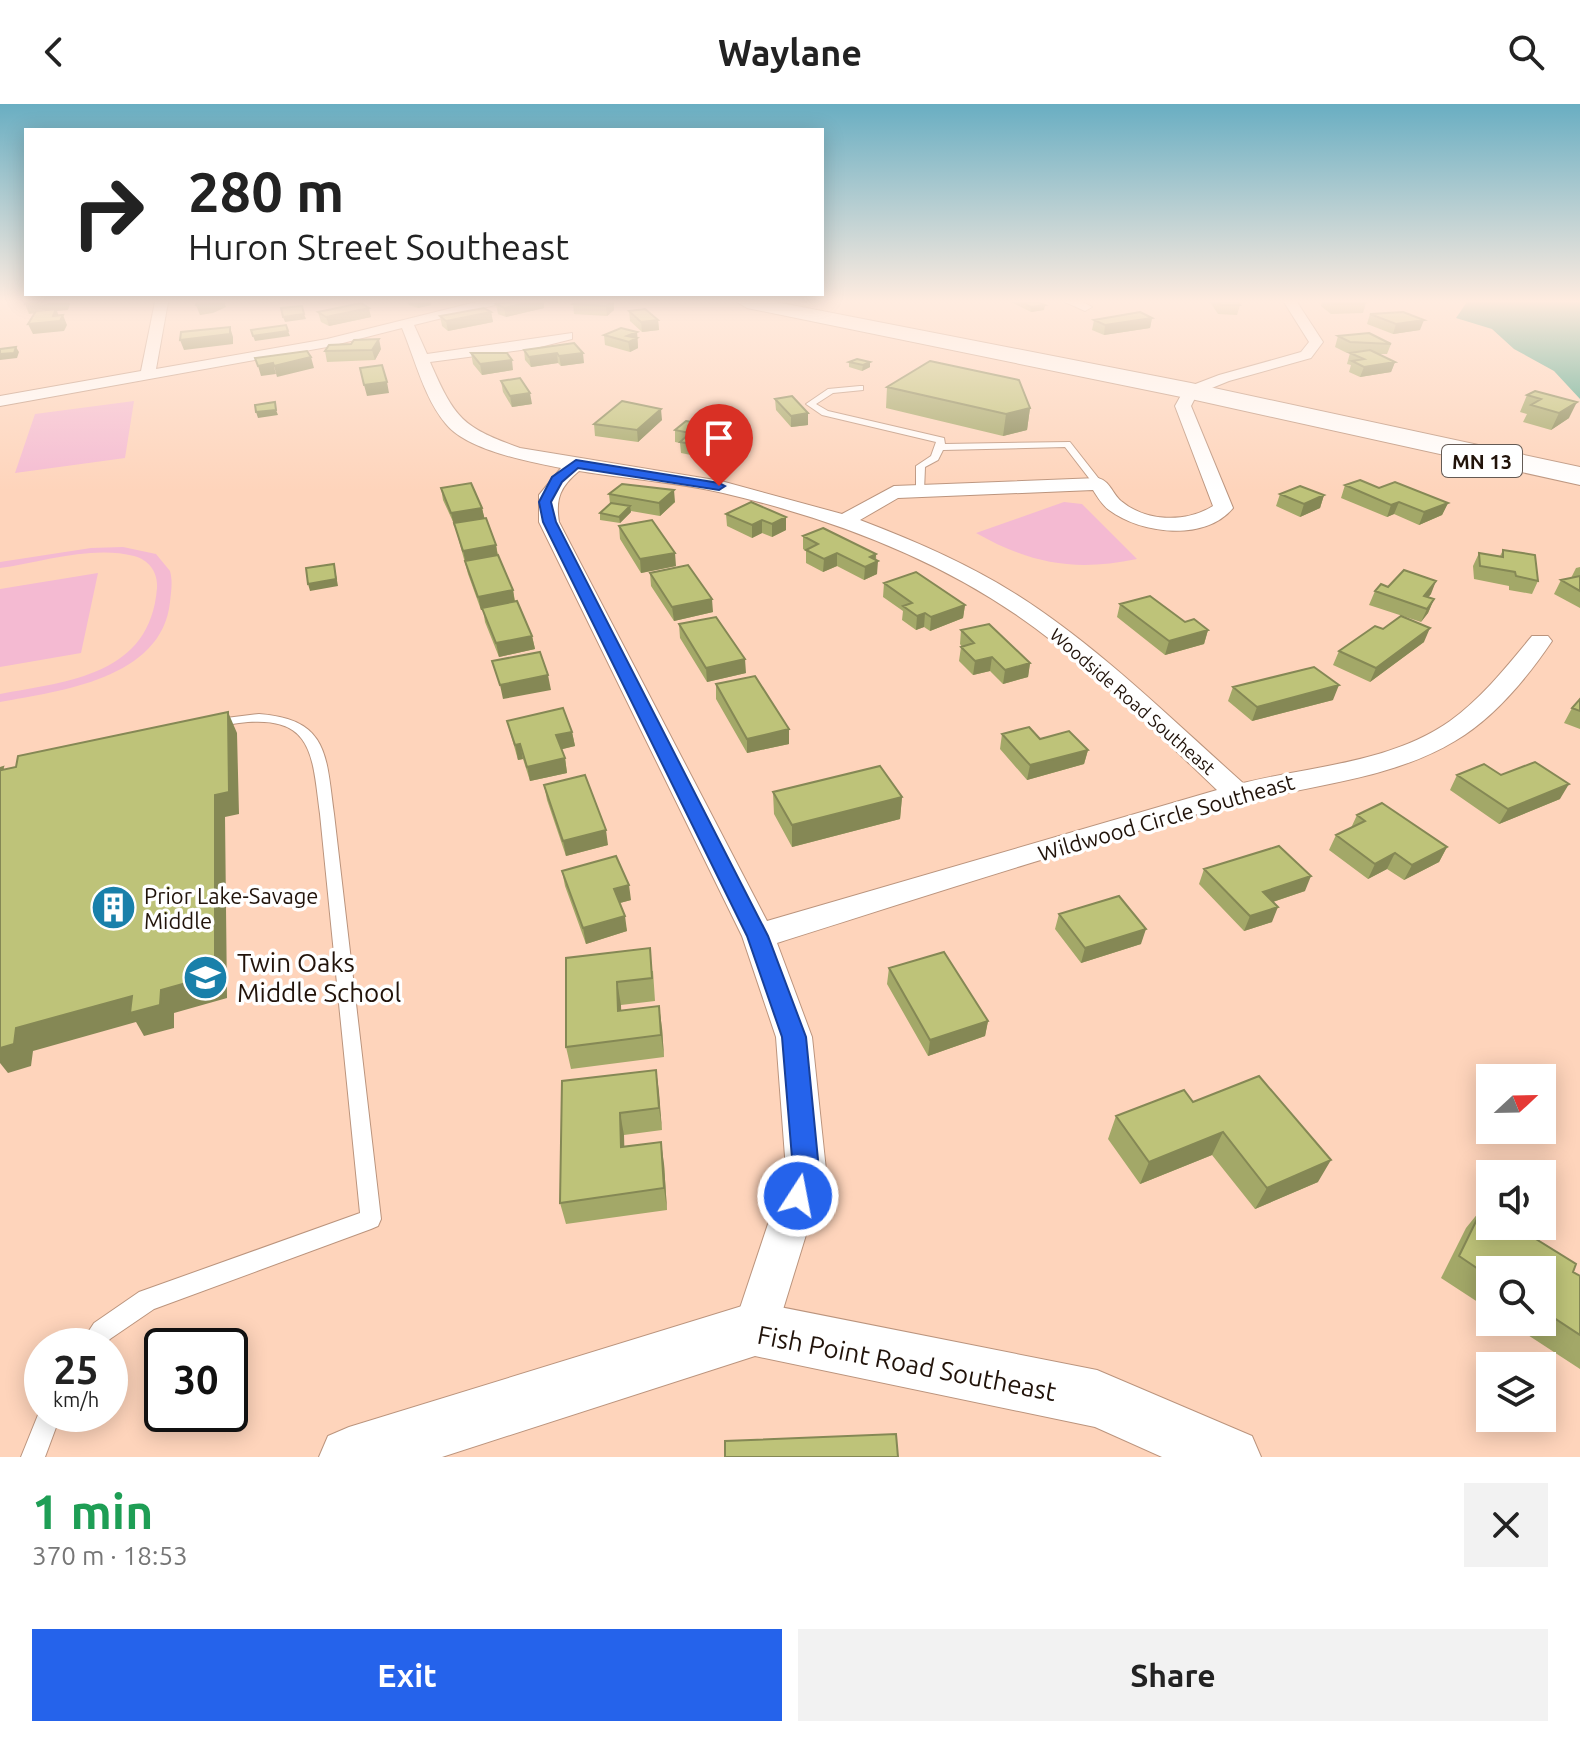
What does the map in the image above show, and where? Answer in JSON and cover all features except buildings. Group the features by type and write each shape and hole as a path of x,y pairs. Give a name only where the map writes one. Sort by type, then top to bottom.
{"main road":[{"name":"MN 13","path":"1062,365 1580,476"},
{"name":"MN 13","path":"1385,435 1428,449 1580,485"}],"street":[{"path":"148,373 149,365"},
{"path":"0,401 195,365"},
{"name":"Woodside Road Southeast","path":"426,365 455,425 485,441 522,454 719,486 845,521 947,565 991,588 1040,620 1110,676 1237,793"},
{"path":"845,521 894,492 1098,484 1114,505 1142,519 1176,525 1203,521 1223,508 1183,406 1191,391 1270,365"},
{"path":"576,464 556,480 545,502 549,522 758,936 794,1037 806,1170 755,1329"},
{"name":"Wildwood Circle Southeast","path":"758,936 1237,793 1365,765 1410,751 1446,734 1489,702 1540,641"},
{"name":"Fish Point Road Southeast","path":"349,1457 755,1329 1097,1399 1231,1457"}],"lane":[{"path":"860,388 831,391 810,404 825,413 941,440 935,458 921,466 919,491"},
{"path":"940,447 1067,444 1098,484"},
{"path":"106,1328 147,1300 371,1219 327,814 317,750 304,732 287,721 262,717 236,718 192,727"},
{"path":"33,1457 42,1432"}],"shaded area":[{"path":"134,401 125,458 15,473 35,414"},
{"path":"1064,502 1082,504 1137,559 1093,565 1054,562 1016,552 976,533"},
{"path":"123,547 156,554 170,571 170,602 163,628 148,649 129,665 104,677 51,693 0,702 0,694 79,678 123,656 139,639 151,617 157,588 156,577 148,564 134,556 118,553 84,553 0,568 0,562 91,548"},
{"path":"98,573 81,653 0,667 0,589"}],"water":[{"path":"1543,365 1580,365 1580,399 1554,371"}],"place":[{"name":"Prior Lake-Savage Middle","path":"113,908"},
{"name":"Twin Oaks Middle School","path":"206,977"}],"route":[{"path":"719,486 576,464 556,480 545,502 549,522 758,936 794,1037 806,1170 798,1196"}]}
